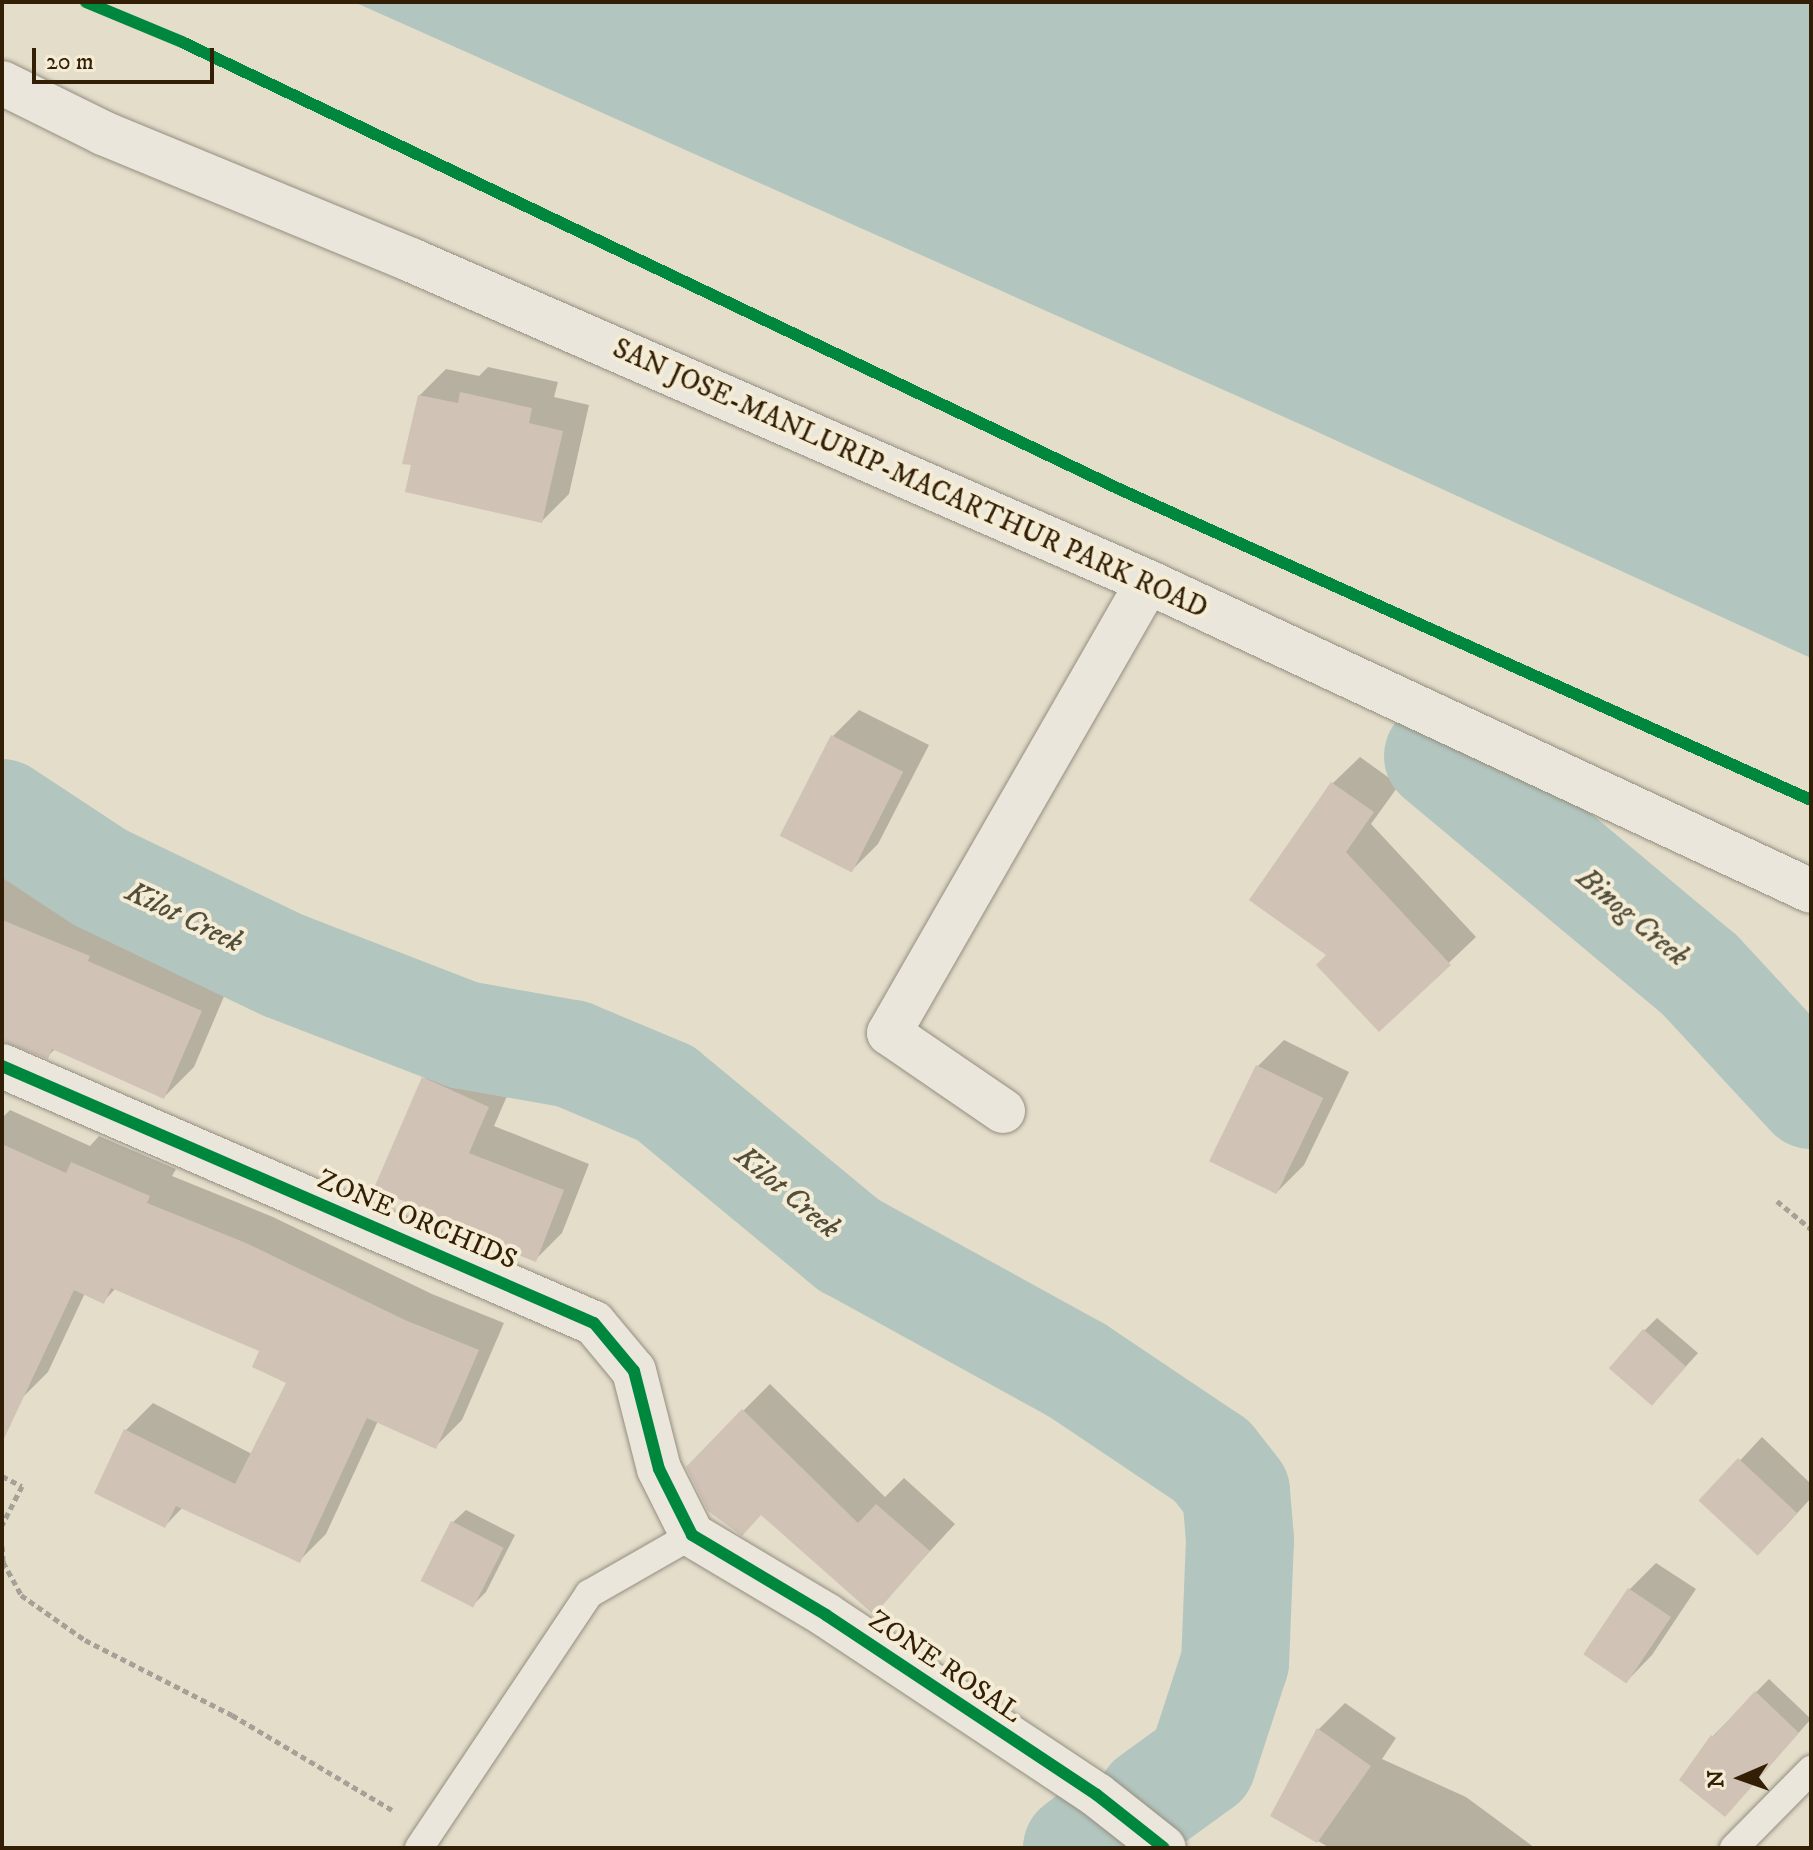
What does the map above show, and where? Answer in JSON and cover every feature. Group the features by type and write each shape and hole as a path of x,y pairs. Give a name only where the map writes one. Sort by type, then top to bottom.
{"street":[{"name":"SAN JOSE-MANLURIP-MACARTHUR PARK ROAD","path":"2,83 103,133 411,260 1148,582 1811,891"},
{"path":"1003,1111 889,1033 1148,582"},
{"name":"ZONE ORCHIDS","path":"2,1066 594,1323 634,1371 659,1469 692,1535"},
{"name":"ZONE ROSAL","path":"692,1535 826,1615 1097,1795 1164,1848"}],"lane":[{"path":"424,1840 589,1594 692,1535"},
{"path":"1734,1848 1811,1770"}],"path":[{"path":"1777,1201 1811,1229"},
{"path":"2,1476 22,1486 2,1525"},
{"path":"2,1546 3,1562 21,1595 85,1640 232,1715 424,1840"}],"water":[{"path":"354,2 1811,2 1811,658 1311,429"}],"building":[{"path":"460,392 532,408 529,423 563,431 542,523 405,492 411,465 402,464 418,395 458,403"},
{"path":"831,735 903,772 852,872 780,836"},
{"path":"1331,782 1374,812 1346,852 1451,965 1379,1032 1316,965 1326,955 1249,900"},
{"path":"2,920 90,956 88,961 202,1011 164,1099 52,1049 48,1059 2,1041"},
{"path":"1256,1065 1323,1098 1277,1194 1209,1161"},
{"path":"422,1077 489,1107 469,1153 564,1190 536,1262 483,1241 485,1237 374,1188"},
{"path":"2,1144 66,1173 71,1162 150,1196 147,1203 246,1243 405,1320 479,1350 436,1449 367,1418 300,1563 176,1506 165,1528 94,1493 124,1429 235,1484 286,1383 252,1367 259,1351 111,1288 104,1304 74,1290 2,1443"},
{"path":"1643,1329 1686,1366 1652,1406 1609,1368"},
{"path":"742,1409 858,1523 876,1504 930,1551 874,1615 761,1515 742,1536 708,1511 686,1467"},
{"path":"1738,1458 1797,1513 1758,1556 1698,1500"},
{"path":"451,1521 504,1548 473,1607 421,1581"},
{"path":"1628,1588 1671,1617 1626,1683 1583,1654"},
{"path":"1755,1691 1799,1733 1725,1817 1679,1780 1711,1735 1713,1737"},
{"path":"1317,1728 1371,1766 1317,1843 1270,1816"}],"waterway":[{"name":"Binog Creek","path":"1438,756 1699,974 1811,1095"},
{"name":"Kilot Creek","path":"2,813 101,878 285,966 464,1035 572,1054 665,1093 849,1245 1078,1371 1212,1461 1236,1492 1240,1540 1235,1662 1202,1763 1151,1800"},
{"name":"Kilot Creek","path":"1077,1848 1099,1831"}],"cycle path":[{"path":"86,2 182,42 1119,489 1811,800"},
{"path":"2,1066 594,1323 634,1371 659,1469 692,1535 826,1615 1097,1795 1164,1848"}]}
